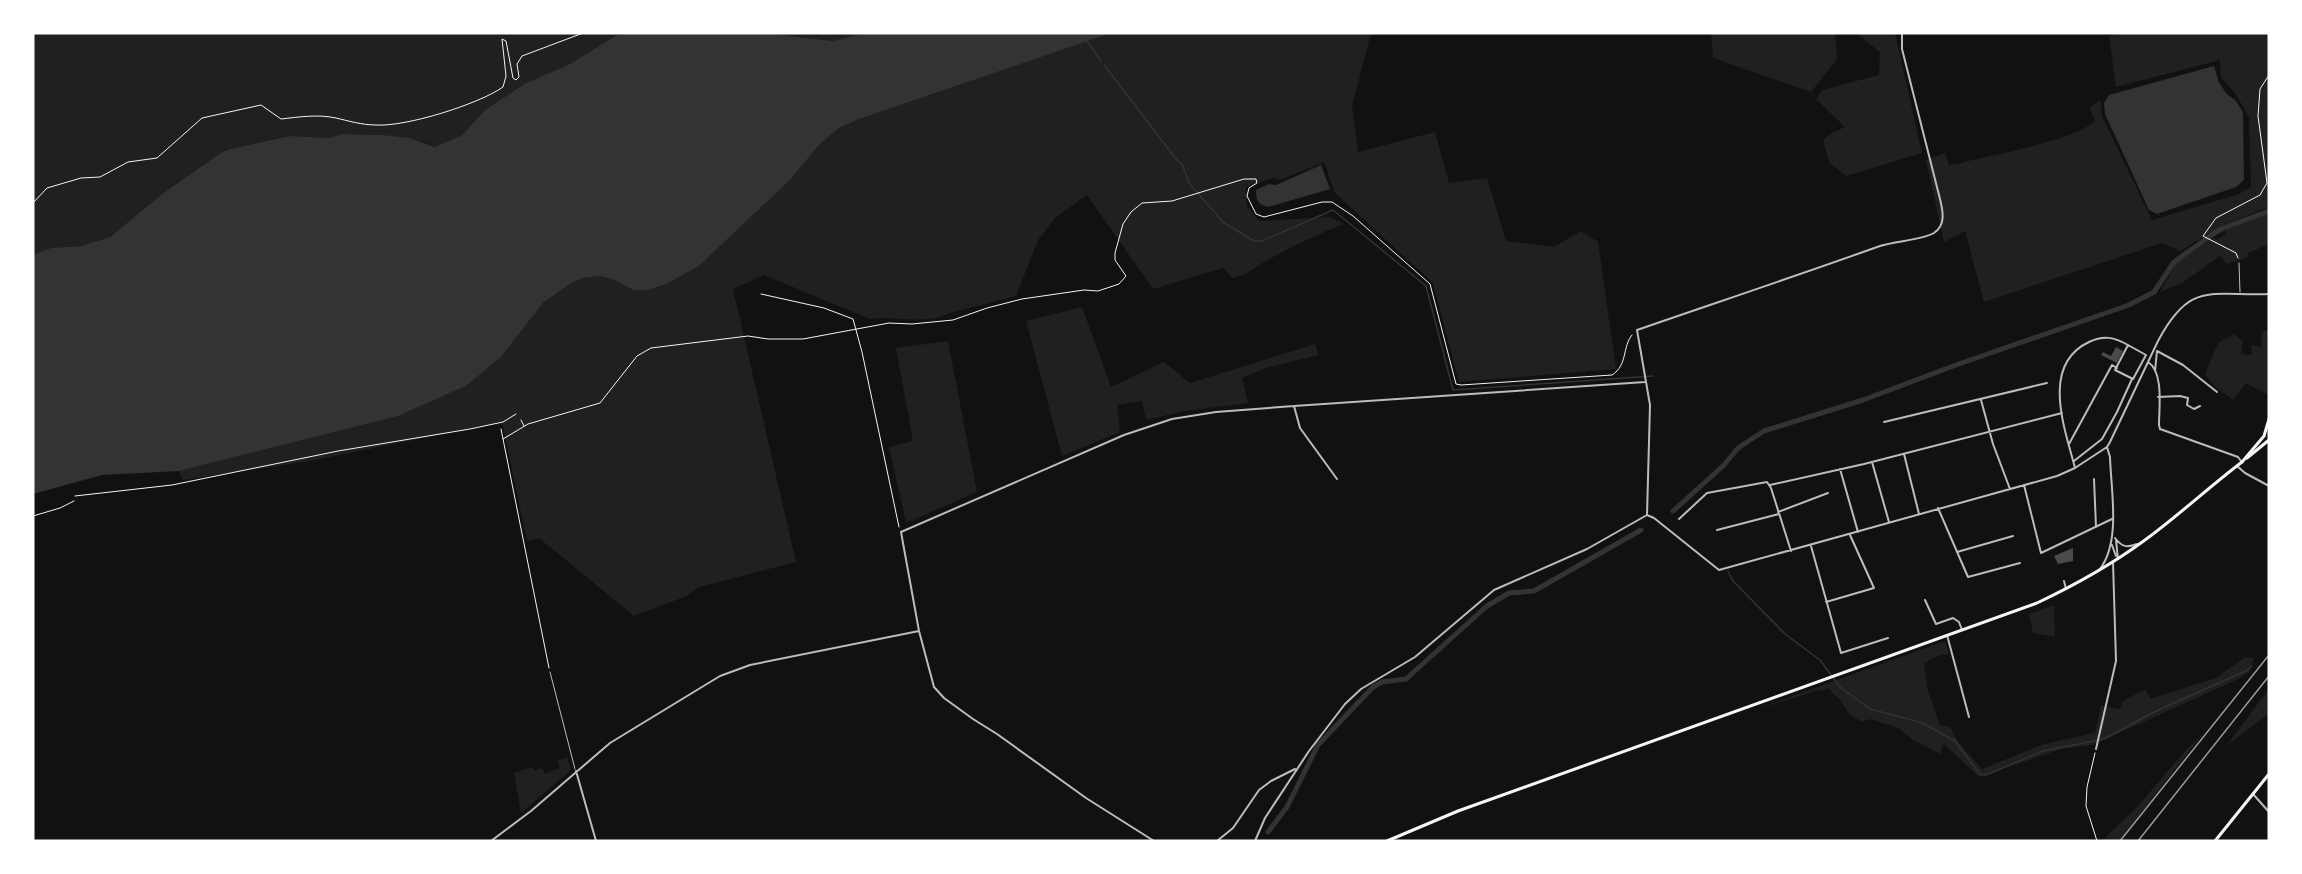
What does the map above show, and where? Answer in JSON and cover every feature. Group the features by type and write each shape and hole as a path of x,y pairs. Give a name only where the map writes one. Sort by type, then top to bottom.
{"main road":[{"path":"2242,462 2264,436 2269,419"},
{"path":"1387,841 1448,815 2037,603 2098,571 2147,539 2269,440"},
{"path":"2215,841 2269,774"}],"street":[{"path":"1647,514 1650,415 1637,330 1882,246 1928,235 1939,228 1943,218 1940,199 1902,49 1902,33"},
{"path":"1647,514 1719,570 2024,485 2075,468 2107,447 2165,326 2174,313 2187,301 2203,296 2269,294"},
{"path":"2075,468 2059,395 2061,374 2073,352 2105,336 2118,339 2150,357"},
{"path":"2128,345 2115,370 2132,379"},
{"path":"2217,392 2183,365 2157,351 2155,371 2160,429 2238,457 2242,462"},
{"path":"2073,461 2102,439 2146,355"},
{"path":"2148,362 2155,371"},
{"path":"2069,444 2112,365 2117,368"},
{"path":"2135,375 2140,377"},
{"path":"1154,841 1086,798 944,698 934,687 919,631 901,532 1077,455 1172,419 1216,412 1645,378"},
{"path":"1884,422 2047,383"},
{"path":"2158,397 2180,396 2188,398 2187,405 2194,409 2200,406"},
{"path":"1981,399 2010,489"},
{"path":"1294,406 1300,428 1337,480"},
{"path":"1679,519 1707,493 1763,482 1770,484 1872,462 2062,413"},
{"path":"2098,571 2106,561 2112,545 2113,532 2110,458 2107,447"},
{"path":"1904,454 1920,514"},
{"path":"1872,462 1889,522"},
{"path":"2237,466 2269,486"},
{"path":"1840,469 1858,532"},
{"path":"2094,479 2096,527"},
{"path":"1770,484 1791,551"},
{"path":"2024,485 2041,553 2112,519"},
{"path":"1717,530 1778,513 1828,493"},
{"path":"1938,508 1968,577 2020,562"},
{"path":"1255,841 1265,818 1321,733 1353,697 1371,683 1410,661 1484,598 1504,585 1603,541 1647,514"},
{"path":"2113,532 2118,559"},
{"path":"1826,602 1874,588 1850,534"},
{"path":"1957,552 2013,536"},
{"path":"2115,538 2122,546 2127,547 2147,539"},
{"path":"2112,545 2118,559"},
{"path":"1811,546 1841,653 1888,638"},
{"path":"2096,749 2116,661 2113,562"},
{"path":"2064,581 2066,589"},
{"path":"1925,600 1936,624 1953,618 1959,622 1962,630"},
{"path":"491,841 531,811 618,738 733,670 761,662 919,631"},
{"path":"1947,635 1969,717"},
{"path":"1217,841 1233,828 1259,790 1271,781 1298,768"},
{"path":"576,771 596,841"},
{"path":"2253,794 2269,812"}],"lane":[{"path":"2239,263 2240,294"},
{"path":"550,672 576,771"}],"path":[{"path":"33,203 47,188 81,178 100,177 128,162 158,158 202,118 240,109 261,105 281,119 306,116 330,117 350,123 379,126 433,116 476,101 503,87 506,76 502,39 506,41 513,78 516,80 519,76 517,63 522,56 583,33"},
{"path":"2239,263 2236,253 2203,236 2216,218 2260,195 2266,183 2258,116 2260,89 2269,75"},
{"path":"503,439 524,426 600,404 637,356 651,348 748,336 768,339 803,339 889,323 912,324 953,320 1022,299 1084,290 1098,291 1119,284 1126,276 1115,260 1115,253 1123,225 1131,212 1142,203 1172,201 1245,179 1256,179 1257,183 1249,188 1247,196 1256,214 1264,217 1322,202 1332,202 1353,216 1430,284 1456,384 1461,386 1612,375 1619,370 1626,355 1629,338 1637,330"},
{"path":"761,294 834,312 852,319 901,532"},
{"path":"75,496 172,485 470,429 503,422 516,414"},
{"path":"521,420 524,426"},
{"path":"501,429 550,672"},
{"path":"33,516 74,501"},
{"path":"2096,749 2087,787 2086,806 2097,841"}],"shaded area":[{"path":"33,33 636,33 617,35 568,65 526,83 485,110 462,135 435,147 427,143 383,135 342,134 329,138 289,136 230,149 219,154 162,194 110,237 81,246 52,248 33,255"},
{"path":"768,33 866,33 832,41"},
{"path":"768,33 832,41 866,33 1111,33 859,119 839,128 819,145 790,180 699,266 666,284 648,290 633,290 613,279 599,276 583,278 570,284 543,303 501,357 466,386 398,416 179,471 102,475 33,494 33,255 51,248 81,246 110,237 162,194 219,154 230,149 289,136 329,138 342,134 409,138 435,147 462,135 485,110 526,83 568,65 617,35"},
{"path":"1108,33 1373,33 1352,106 1358,152 1435,132 1449,183 1487,178 1506,241 1554,247 1581,231 1598,242 1616,369 1459,382 1433,283 1335,193 1324,162 1280,180 1273,178 1246,187 1247,206 1259,221 1330,217 1344,224 1295,246 1237,277 1232,278 1223,268 1153,289 1087,195 1055,218 1038,240 1016,296 942,317 870,319 764,275 733,289 796,562 699,587 687,596 634,616 539,538 527,541 502,422 310,461 183,480 179,471 398,416 466,386 501,357 543,303 570,284 583,278 599,276 613,278 633,290 699,266 790,180 819,145 839,128 859,119"},
{"path":"1711,33 1835,33 1837,59 1811,92 1713,58"},
{"path":"1856,33 1895,33 1922,153 1846,176 1829,162 1823,141 1830,134 1845,127 1816,99 1822,90 1879,75 1880,52"},
{"path":"2123,33 2269,33 2269,207 2223,225 2180,251 2162,243 1984,302 1965,231 1944,242 1926,160 1945,153 1949,165 1957,164 2030,147 2069,135 2095,121 2090,108 2100,100 2102,116 2152,220 2239,194 2251,187 2249,118 2236,94 2221,77 2220,60 2116,87 2109,36"},
{"path":"2214,66 2219,83 2243,112 2244,180 2236,187 2157,214 2149,210 2105,114 2104,103 2109,95"},
{"path":"1321,165 1330,189 1268,207 1258,202 1256,190 1269,184 1276,185"},
{"path":"2269,213 2269,241 2265,246 2248,253 2247,258 2227,264 2220,256 2182,283 2160,292 2176,263 2214,237 2216,240 2226,234 2224,229"},
{"path":"1082,307 1111,387 1164,362 1190,383 1315,344 1319,355 1266,368 1242,378 1248,403 1185,411 1146,420 1142,401 1117,405 1120,432 1062,456 1026,321"},
{"path":"2269,330 2269,395 2246,383 2233,400 2214,386 2205,374 2218,343 2234,334 2243,342 2241,354 2252,355 2251,345 2261,347 2262,332"},
{"path":"948,341 977,492 906,523 889,447 913,441 896,348"},
{"path":"2054,605 2055,637 2033,633 2029,614"},
{"path":"1945,641 1949,654 1938,656 1924,663 1928,691 1940,725 1950,727 1958,742 1982,769 2044,744 2095,733 2101,706 2120,709 2123,701 2146,689 2150,699 2216,678 2245,657 2254,658 2249,672 2238,679 2093,745 2061,749 1979,777 1944,744 1940,754 1913,740 1899,728 1870,719 1862,722 1849,714 1841,701 1829,689 1754,710"},
{"path":"2269,689 2269,714 2227,745"},
{"path":"2202,735 2119,841 2102,841 2137,807 2186,750"},
{"path":"567,757 571,770 521,813 514,773 532,767 535,770 542,768 545,774 560,768 557,761"}],"building":[{"path":"2116,347 2123,351 2117,363 2101,355 2103,352 2111,356"},
{"path":"2073,548 2073,561 2058,564 2054,556"}],"waterway":[{"path":"1086,40 1101,61"},
{"path":"1104,65 1182,164 1189,183 1223,222 1254,241 1262,241 1333,210 1426,286 1453,390 1653,376"},
{"path":"1673,511 1724,465 1738,448 1764,431 1863,400 2129,305 2154,292 2174,262 2213,234 2269,211"},
{"path":"1268,832 1287,807 1318,745 1373,687 1382,682 1406,679 1487,606 1509,593 1534,591 1641,530"},
{"path":"1728,571 1733,581 1785,634 1820,660 1840,687 1870,709 1923,723 1955,741 1980,774 1986,775 2043,751 2104,739 2154,712 2248,670 2252,666"}],"railway":[{"path":"2120,841 2269,655"},
{"path":"2138,841 2269,676"}]}
